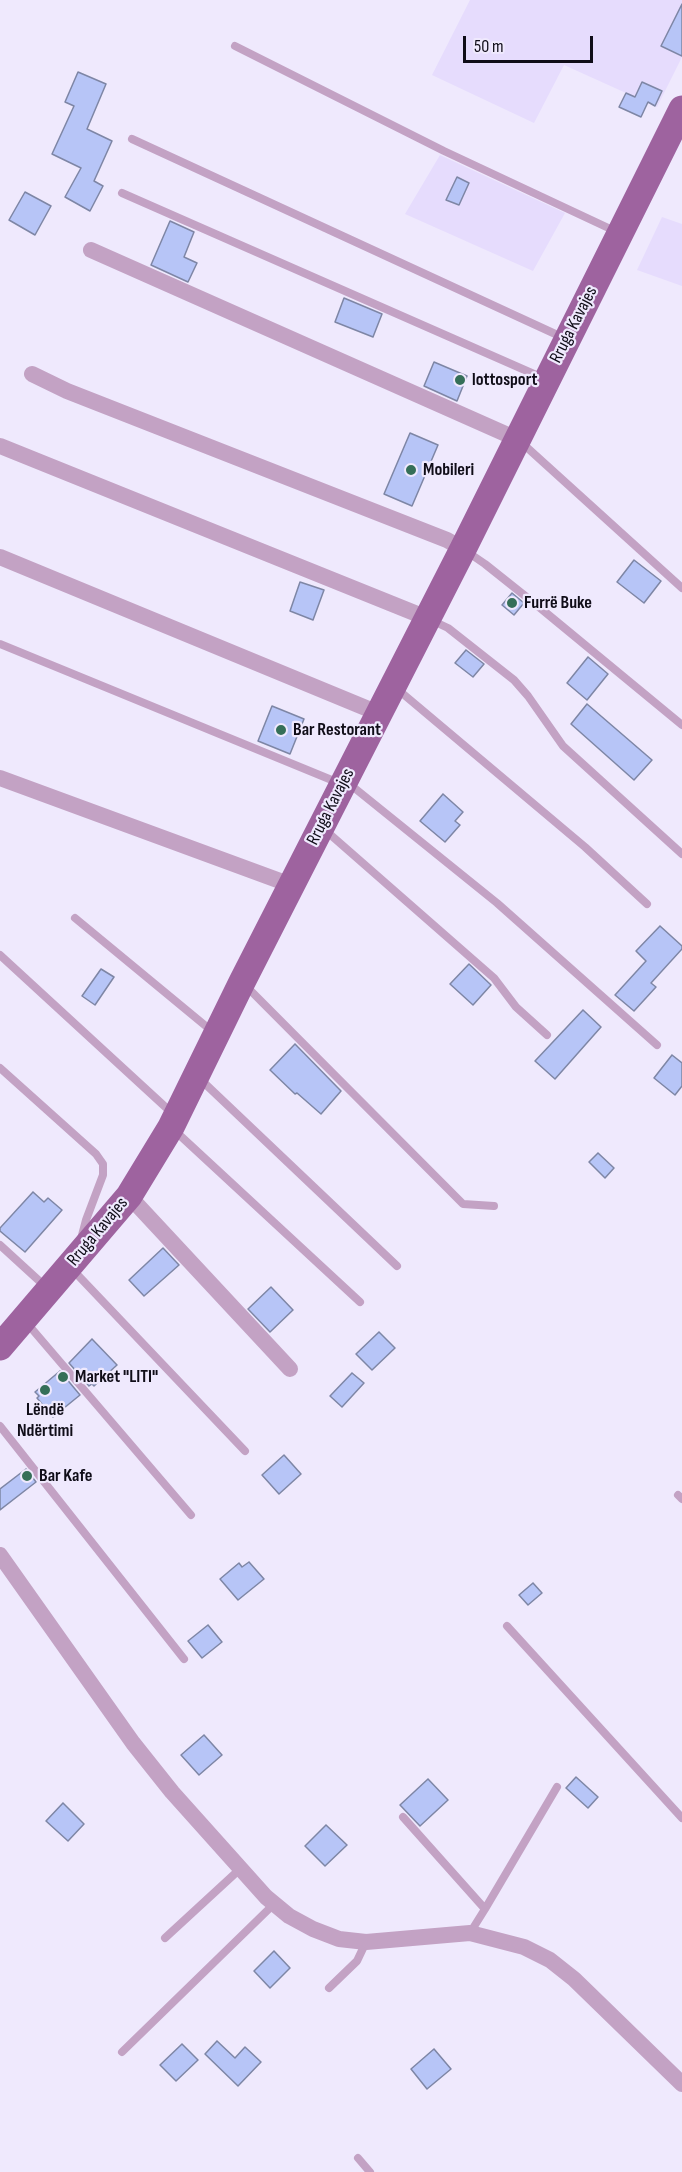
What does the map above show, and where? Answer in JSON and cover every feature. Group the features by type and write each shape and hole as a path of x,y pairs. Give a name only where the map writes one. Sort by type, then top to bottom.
{"main road":[{"name":"Rruga Kavajes","path":"0,1347 129,1196 173,1121 463,549 546,380 678,124"}],"street":[{"path":"91,250 517,438"},
{"path":"32,374 67,391 447,540 463,549"},
{"path":"0,446 428,618"},
{"path":"0,557 378,713"},
{"path":"0,778 291,885"},
{"path":"129,1196 290,1369"},
{"path":"0,1556 133,1743 172,1792 240,1869 289,1916 339,1939 366,1942 470,1933 524,1947 550,1960 574,1979 653,2058 680,2078"}],"lane":[{"path":"235,46 444,151 620,234"},
{"path":"132,139 567,340"},
{"path":"122,193 546,380"},
{"path":"517,438 682,588"},
{"path":"463,549 530,599 682,725"},
{"path":"428,618 448,628 514,680 528,696 562,746 682,854"},
{"path":"0,644 343,782 496,903 657,1045"},
{"path":"393,686 585,847 647,904"},
{"path":"321,826 494,978 516,1008 547,1035"},
{"path":"75,918 216,1035"},
{"path":"0,955 360,1302"},
{"path":"242,982 463,1204 494,1206"},
{"path":"0,1068 96,1154 103,1164 103,1175 86,1220 75,1260 245,1451"},
{"path":"196,1076 397,1266"},
{"path":"0,1245 49,1291"},
{"path":"24,1319 190,1515"},
{"path":"0,1426 184,1659"},
{"path":"507,1626 682,1818"},
{"path":"470,1933 557,1787"},
{"path":"403,1817 485,1909"},
{"path":"165,1938 240,1869"},
{"path":"122,2052 274,1904"},
{"path":"329,1988 357,1961 366,1942"},
{"path":"358,2158 370,2172"}],"shaded area":[{"path":"470,0 682,0 682,57 657,107 564,65 534,123 432,75"},
{"path":"440,155 565,213 533,271 405,214"},
{"path":"662,217 682,224 682,286 637,270"}],"building":[{"path":"682,4 682,56 661,46"},
{"path":"78,72 106,84 87,129 112,141 94,181 103,186 90,211 65,197 81,168 52,154 74,106 65,102"},
{"path":"642,82 662,91 655,106 648,102 641,117 619,107 626,93 635,97"},
{"path":"457,177 469,183 459,205 446,200"},
{"path":"25,192 51,206 35,235 9,220"},
{"path":"170,221 194,232 184,257 197,263 188,282 151,265"},
{"path":"344,298 382,314 373,337 335,322"},
{"path":"434,362 467,376 457,401 424,386"},
{"name":"Mobileri","path":"410,433 438,445 412,506 384,494"},
{"path":"634,560 661,581 644,603 617,582"},
{"path":"300,582 324,590 313,620 290,611"},
{"path":"512,593 524,603 514,615 502,605"},
{"path":"466,650 484,664 473,677 455,663"},
{"path":"588,657 608,674 587,700 567,683"},
{"path":"587,704 652,760 634,780 571,724"},
{"name":"Bar Restorant","path":"272,706 304,719 290,754 258,741"},
{"path":"443,794 463,812 455,821 460,825 445,842 420,821"},
{"path":"660,926 682,946 682,949 651,983 656,987 634,1011 615,995 646,961 636,951"},
{"path":"469,964 491,985 473,1005 450,984"},
{"path":"101,969 114,977 95,1005 82,996"},
{"path":"583,1010 601,1027 555,1079 535,1061"},
{"path":"295,1044 341,1091 321,1114 297,1093 295,1094 270,1070"},
{"path":"672,1055 682,1063 682,1086 675,1095 654,1078"},
{"path":"598,1153 614,1168 605,1178 589,1162"},
{"path":"33,1192 44,1202 48,1198 62,1210 25,1252 0,1231 0,1228"},
{"path":"163,1248 179,1265 144,1296 129,1280"},
{"path":"271,1287 293,1310 270,1332 248,1309"},
{"path":"379,1332 395,1348 372,1370 356,1354"},
{"path":"92,1339 117,1365 94,1386 92,1384 89,1386 69,1363"},
{"path":"60,1371 80,1395 53,1417 37,1398 39,1396 35,1392"},
{"path":"352,1373 364,1383 342,1407 330,1396"},
{"path":"284,1455 301,1474 279,1494 262,1475"},
{"path":"26,1469 36,1482 0,1510 0,1489"},
{"path":"249,1562 264,1579 238,1600 220,1579 239,1563 242,1567"},
{"path":"533,1583 542,1593 528,1605 519,1595"},
{"path":"208,1625 222,1642 202,1658 188,1641"},
{"path":"204,1735 222,1755 199,1775 181,1755"},
{"path":"576,1777 598,1797 588,1808 566,1788"},
{"path":"428,1779 448,1800 420,1826 400,1805"},
{"path":"63,1803 84,1824 68,1841 46,1821"},
{"path":"326,1825 347,1845 325,1866 305,1846"},
{"path":"274,1951 290,1968 270,1988 254,1971"},
{"path":"217,2041 235,2058 245,2047 261,2062 238,2086 205,2054"},
{"path":"182,2044 198,2060 176,2081 160,2065"},
{"path":"434,2049 451,2069 427,2089 411,2069"}],"place":[{"name":"lottosport","path":"460,380"},
{"name":"Mobileri","path":"411,470"},
{"name":"Furrë Buke","path":"512,603"},
{"name":"Bar Restorant","path":"281,730"},
{"name":"Market \"LITI\"","path":"63,1377"},
{"name":"Lëndë Ndërtimi","path":"45,1390"},
{"name":"Bar Kafe","path":"27,1476"}]}
